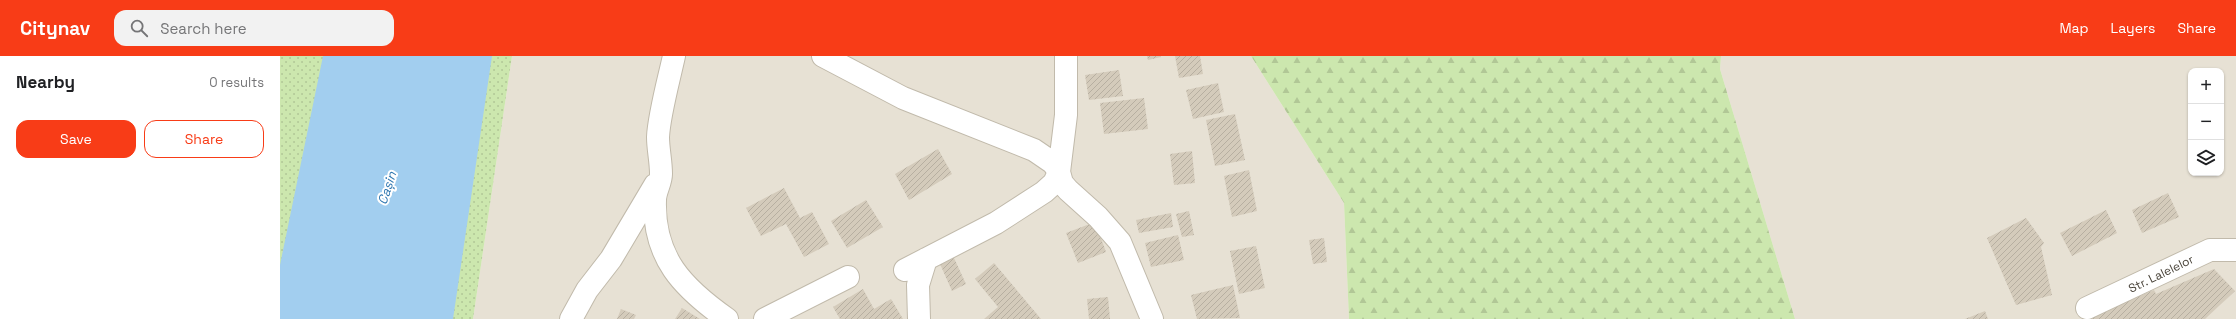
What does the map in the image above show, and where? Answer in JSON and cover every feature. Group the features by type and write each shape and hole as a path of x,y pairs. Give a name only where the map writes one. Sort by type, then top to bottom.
{"street":[{"path":"674,56 658,136 661,176 655,199 656,231 670,268 713,309 727,319"},
{"path":"823,56 903,98 1034,150 1053,163 1059,172 1062,183 1098,217 1120,242 1152,319"},
{"path":"905,270 996,223 1054,183 1059,172 1066,115 1066,56"},
{"path":"571,319 587,290 611,258 661,176"},
{"name":"Str. Lalelelor","path":"2087,308 2210,250 2236,250"},
{"path":"919,319 918,285 926,259"},
{"path":"765,319 848,277"}],"shaded area":[{"path":"512,56 1251,56 1344,203 1349,319 473,319"},
{"path":"1721,56 2236,56 2236,319 1795,319 1720,69"}],"green space":[{"path":"280,56 512,56 473,319 280,319"},
{"path":"1251,56 1721,56 1720,69 1795,319 1349,319 1344,203"}],"water":[{"name":"Cașin","path":"323,56 492,56 453,319 280,319 280,265"}],"building":[{"path":"1147,56 1161,56 1161,57 1148,60"},
{"path":"1175,56 1200,56 1203,74 1179,78"},
{"path":"1119,70 1123,96 1089,100 1085,75"},
{"path":"1218,83 1224,112 1193,119 1186,90"},
{"path":"1144,98 1148,129 1104,134 1100,103"},
{"path":"1235,114 1245,160 1215,166 1206,120"},
{"path":"938,149 952,174 909,200 895,174"},
{"path":"1192,151 1195,183 1174,185 1170,154"},
{"path":"1249,170 1257,211 1232,217 1224,176"},
{"path":"784,188 800,218 812,212 829,244 804,257 786,224 761,236 746,208"},
{"path":"2168,193 2179,217 2142,233 2132,210"},
{"path":"866,200 883,227 847,248 831,221"},
{"path":"2106,210 2117,233 2072,256 2060,233"},
{"path":"1189,211 1194,235 1182,237 1176,214"},
{"path":"1171,213 1173,227 1139,233 1136,220"},
{"path":"2026,218 2044,243 2041,247 2052,295 2016,305 1987,238"},
{"path":"1095,222 1106,252 1078,263 1066,233"},
{"path":"1178,235 1184,260 1151,267 1145,243"},
{"path":"1324,238 1327,262 1313,264 1309,240"},
{"path":"1256,246 1265,288 1239,294 1230,251"},
{"path":"954,258 966,284 952,291 940,264"},
{"path":"994,263 1041,319 984,319 998,307 975,279"},
{"path":"2214,269 2235,291 2205,319 2085,319 2154,290 2156,294"},
{"path":"1233,285 1240,318 1197,319 1191,295"},
{"path":"863,289 874,309 891,299 903,319 840,319 833,307"},
{"path":"1108,297 1110,319 1089,319 1087,299"},
{"path":"682,308 700,319 675,319"},
{"path":"621,309 636,315 634,319 617,319"},
{"path":"1985,311 1988,319 1965,319"}]}
